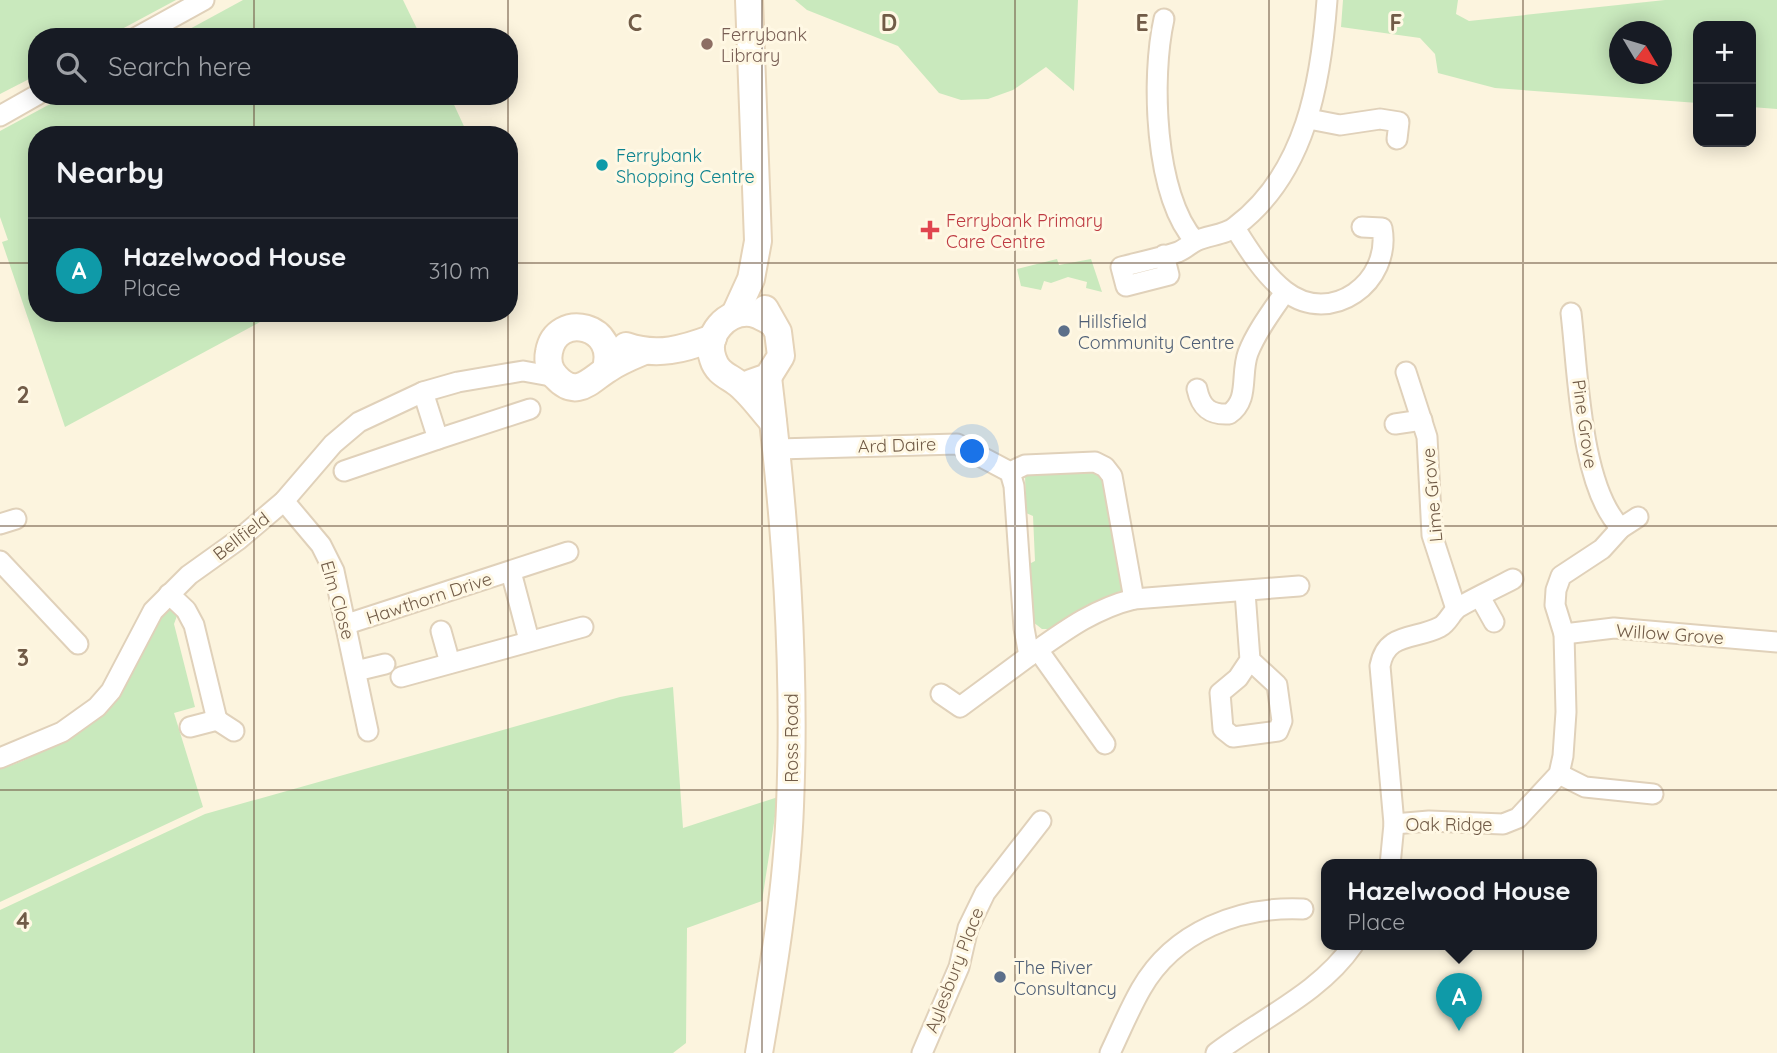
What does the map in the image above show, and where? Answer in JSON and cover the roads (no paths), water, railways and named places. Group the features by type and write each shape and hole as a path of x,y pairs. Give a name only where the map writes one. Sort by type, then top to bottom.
{"main road":[{"path":"735,314 751,279 758,242 749,0"},
{"path":"682,350 728,377 752,383 768,377 781,356 778,332 751,279"},
{"path":"771,322 756,314 735,314 722,322 712,338 712,358 773,422"},
{"path":"642,352 605,371 591,384 582,387 563,383 556,377 548,358 549,349 556,337 569,328 586,328 601,338 642,352 682,350 712,338"},
{"path":"601,338 608,354 605,371"},
{"name":"Ross Road","path":"759,1053 786,865 790,806 791,676 778,449 768,377"}],"street":[{"path":"153,28 204,0"},
{"path":"1164,255 1181,251 1195,241 1235,228 1270,191 1289,162 1309,118 1323,62 1327,0"},
{"path":"1164,19 1156,53 1161,141 1177,215 1195,241"},
{"path":"0,116 28,100"},
{"path":"1309,118 1340,125 1380,118 1399,122 1397,139"},
{"path":"1235,228 1247,248 1285,292 1306,301 1331,303 1357,292 1379,267 1384,242 1382,228 1362,227"},
{"path":"1197,389 1200,403 1208,411 1229,414 1237,409 1243,396 1243,371 1248,352 1285,292"},
{"name":"Pine Grove","path":"1564,634 1555,606 1556,590 1561,576 1602,549 1629,522 1608,515 1591,471 1571,313"},
{"path":"523,371 549,349"},
{"name":"Bellfield","path":"0,758 62,732 97,707 111,691 153,611 169,594 284,501 334,444 359,422 423,392 458,382 523,371 556,377"},
{"name":"Lime Grove","path":"1406,372 1427,437 1432,535 1456,609"},
{"path":"423,392 438,439"},
{"path":"344,471 530,409"},
{"path":"1395,424 1422,421"},
{"name":"Ard Daire","path":"778,449 957,444 1010,472"},
{"path":"1105,744 1034,653 1024,628 1014,486 1010,472 1025,465 1095,462 1105,467 1112,476 1134,599"},
{"name":"Elm Close","path":"284,501 321,545 334,571 368,731"},
{"name":"Hawthorn Drive","path":"347,624 568,552"},
{"path":"0,561 78,644"},
{"name":"Hawthorn Drive","path":"511,572 529,640"},
{"name":"Oak Ridge","path":"1513,579 1456,609 1440,628 1401,637 1389,645 1382,655 1380,666 1394,824 1429,821 1503,824 1518,818 1559,774"},
{"path":"941,694 960,707 1084,618 1111,604 1134,599 1298,586"},
{"path":"1245,592 1250,660"},
{"path":"169,594 186,610 194,625 217,720 234,732"},
{"path":"1480,597 1494,622"},
{"path":"401,677 583,626"},
{"name":"Willow Grove","path":"1564,634 1614,628 1777,642"},
{"name":"Hawthorn Drive","path":"441,631 450,663"},
{"path":"1564,634 1566,712 1559,774 1585,787 1653,794"},
{"path":"356,671 385,664"},
{"path":"190,727 217,720"},
{"name":"Aylesbury Place","path":"922,1053 959,967 968,928 985,892 1041,821"},
{"path":"1391,859 1394,824"},
{"path":"1110,1053 1142,987 1178,946 1216,922 1228,918 1279,908 1303,909"},
{"path":"1216,1053 1316,985 1337,968 1350,950"}],"place":[{"name":"Ferrybank Library","path":"707,44"},
{"name":"Ferrybank Shopping Centre","path":"602,165"},
{"name":"Ferrybank Primary Care Centre","path":"930,230"},
{"name":"Hillsfield Community Centre","path":"1064,331"},
{"name":"The River Consultancy","path":"1000,977"},
{"name":"Hazelwood House","path":"1459,1031"}]}
